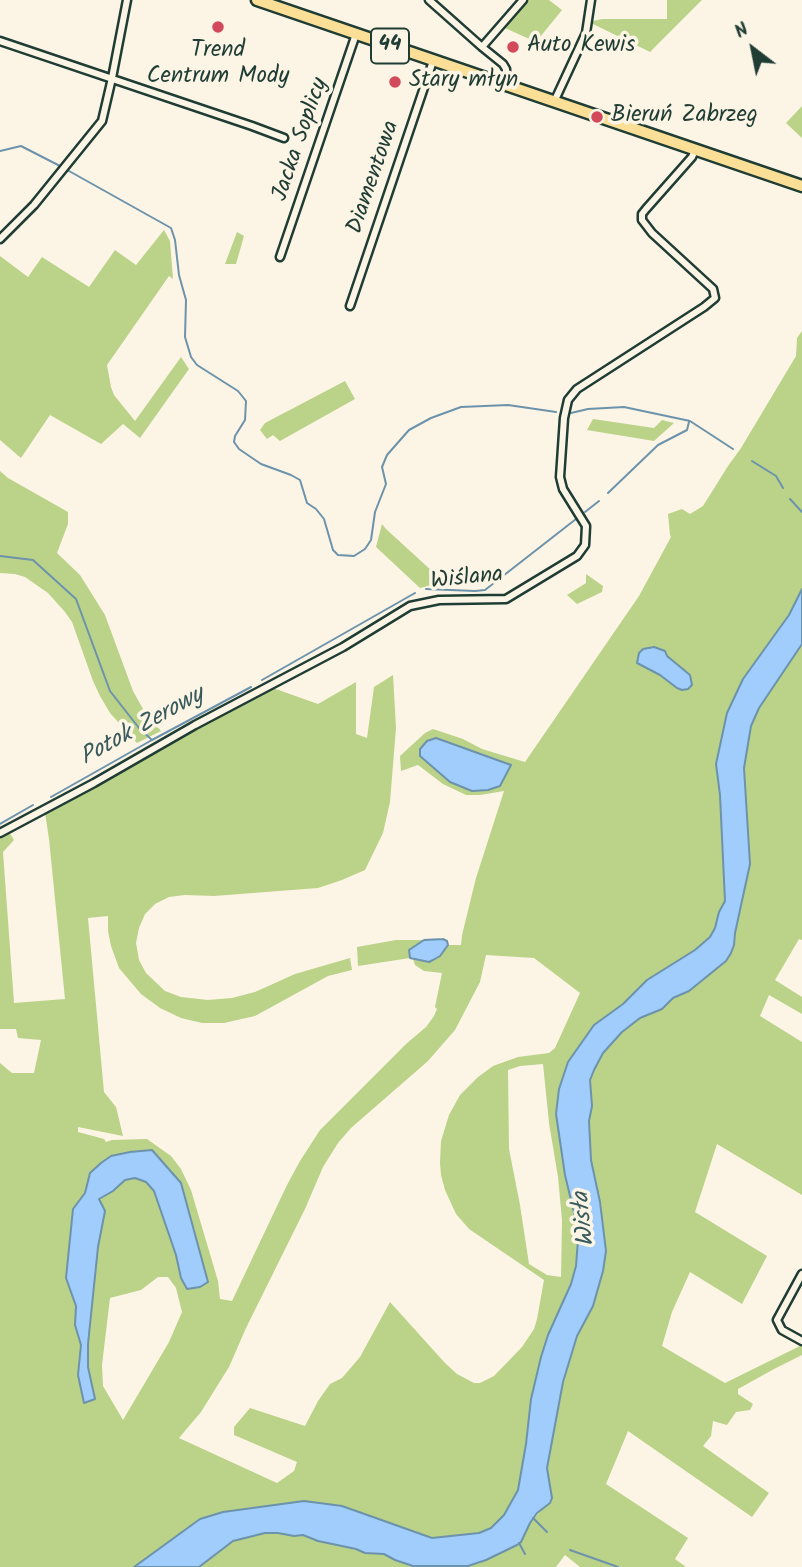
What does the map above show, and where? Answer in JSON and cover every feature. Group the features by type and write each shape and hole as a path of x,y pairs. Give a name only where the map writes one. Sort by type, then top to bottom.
{"main road":[{"name":"44","path":"257,0 802,186"}],"street":[{"path":"0,239 34,205 102,121 127,0"},
{"path":"429,0 503,64 506,69 504,85"},
{"path":"482,47 523,0"},
{"path":"554,102 586,33 591,0"},
{"name":"Jacka Soplicy","path":"280,257 356,34"},
{"path":"0,41 284,138"},
{"name":"Diamentowa","path":"350,306 433,61"},
{"name":"Wiślana","path":"0,833 343,647 410,606 439,600 506,598 577,556 584,545 586,526 563,489 560,477 568,400 577,389 715,298 713,289 652,233 642,220 642,214 692,157 695,150"},
{"path":"802,1274 777,1320 782,1330 802,1341"}],"green space":[{"path":"529,0 549,0 562,10 536,42 505,28"},
{"path":"667,0 702,0 650,52 593,24 593,21 602,19 667,19"},
{"path":"802,106 802,138 786,123"},
{"path":"164,230 170,241 173,279 169,276 107,365 111,387 114,395 135,421 181,357 189,369 140,438 123,424 101,444 50,415 21,458 0,440 0,256 28,277 42,257 89,287 115,250 136,265"},
{"path":"237,232 244,236 236,264 225,264"},
{"path":"802,331 802,589 789,615 743,679 727,713 717,778 725,901 710,937 695,950 647,980 623,1004 608,1014 565,1175 576,1220 576,1266 541,1357 518,1490 504,1515 491,1528 479,1533 432,1538 342,1506 151,1556 134,1567 0,1567 0,1063 12,1073 34,1073 41,1040 18,1038 16,1029 0,1029 0,837 9,832 14,840 3,852 14,1003 65,999 45,812 273,688 318,704 356,682 356,734 367,738 374,687 393,675 396,728 390,802 383,833 365,870 318,888 169,897 155,904 145,914 136,943 139,960 146,973 165,991 181,997 208,1000 232,998 255,992 295,974 350,958 352,970 328,976 255,1016 224,1023 202,1023 181,1018 160,1008 141,994 119,968 111,946 108,916 88,918 104,1092 116,1107 123,1136 78,1127 78,1132 104,1139 106,1142 147,1139 171,1156 191,1190 218,1281 220,1299 232,1301 287,1185 320,1130 426,1027 434,1016 442,973 424,971 415,965 413,959 420,961 446,949 448,945 461,945 476,878 504,791 466,795 443,784 418,765 401,771 400,756 433,729 482,749 525,762 639,596 671,537 668,514 682,509 690,514 703,506 796,356 797,338","holes":["427,741 488,790 472,791 450,782 420,756 420,749","486,955 534,958 580,993 555,1048 549,1053 518,1057 493,1066 478,1077 460,1095 449,1115 441,1141 441,1175 456,1214 469,1229 544,1280 534,1329 522,1347 494,1376 474,1383 457,1374 445,1363 390,1302 360,1357 342,1378 330,1384 305,1426 250,1408 234,1427 234,1435 297,1462 294,1471 277,1483 179,1438 201,1412 229,1367 323,1167 338,1143 351,1128 428,1061 455,1030 480,982","543,1064 562,1220 561,1277 547,1275 529,1264 509,1149 508,1070","152,1150 175,1253 154,1191 146,1182 135,1178 125,1180 99,1199 105,1211 98,1247 88,1344 88,1367 95,1399 78,1375 81,1345 75,1325 76,1306 66,1278 73,1209 85,1193 90,1173","158,1277 168,1277 176,1288 182,1312 169,1342 123,1420 103,1386 102,1365 110,1298 141,1290"]},
{"path":"345,381 355,399 280,441 273,435 267,439 260,430 265,423"},
{"path":"593,419 654,428 662,420 674,423 654,441 587,430"},
{"path":"0,471 68,512 68,524 57,553 80,575 105,615 133,691 143,709 161,731 137,743 110,713 100,696 72,622 65,612 48,593 25,577 0,573"},
{"path":"382,524 444,582 420,588 376,547"},
{"path":"586,574 603,586 602,592 577,604 567,595 586,583"},
{"path":"802,644 802,940 799,939 775,980 802,997 802,1014 769,995 760,1016 802,1042 802,1195 717,1144 695,1212 767,1256 742,1304 690,1272 672,1312 662,1346 725,1383 802,1345 802,1355 738,1389 738,1394 753,1404 750,1410 736,1412 727,1425 713,1421 711,1436 703,1446 769,1493 752,1517 628,1431 606,1484 688,1538 675,1559 686,1567 580,1567 565,1555 556,1567 463,1567 480,1563 521,1542 530,1523 552,1498 547,1468 563,1382 577,1336 593,1306 606,1251 591,1160 590,1081 603,1053 622,1032 640,1018 662,1009 673,998 689,991 726,961 731,953 750,864 744,768 751,726 759,708"},
{"path":"396,940 424,940 409,950 410,958 358,966 357,947"},
{"path":"265,1533 303,1535 371,1554 384,1554 413,1566 424,1567 199,1567 233,1541"}],"water":[{"name":"Wisła","path":"802,589 802,644 759,708 751,726 744,768 750,864 731,953 726,961 689,991 673,998 662,1009 640,1018 622,1032 603,1053 590,1080 591,1160 606,1251 593,1306 577,1336 563,1382 547,1468 552,1498 550,1503 537,1513 521,1542 468,1566 413,1566 384,1554 365,1553 303,1535 265,1533 233,1541 199,1567 134,1567 200,1519 223,1512 304,1501 342,1506 432,1538 479,1533 491,1528 504,1515 518,1490 531,1399 541,1357 576,1266 576,1221 565,1175 556,1114 559,1089 568,1062 594,1025 623,1004 647,980 695,950 710,937 715,928 725,901 716,764 727,713 743,679 789,615"},
{"path":"654,647 665,651 667,656 690,675 692,685 688,689 677,688 637,663 639,653 643,649"},
{"path":"436,738 511,765 500,786 472,791 450,782 420,756 420,749 427,741"},
{"path":"443,939 448,945 440,956 429,962 410,958 409,950 424,940"},
{"path":"152,1150 181,1183 208,1282 200,1287 187,1289 181,1278 154,1191 146,1182 135,1178 125,1180 99,1199 105,1211 98,1247 88,1344 88,1367 95,1399 84,1403 78,1375 81,1345 75,1325 76,1306 66,1278 73,1209 85,1193 90,1173 101,1163 111,1156"}],"waterway":[{"path":"0,151 21,146 60,166"},
{"path":"69,171 171,228 186,300 185,337 191,357 197,365 238,391 246,401 245,420 234,442 239,449 261,464 300,480 307,503 324,519 333,550 338,555 354,556 365,549 371,540 375,512 386,484 382,467 387,455 409,430 461,407 508,405 556,412"},
{"path":"571,413 624,407 690,421 733,449"},
{"path":"608,493 658,445 687,430 689,422"},
{"path":"752,461 776,476 783,488"},
{"path":"790,499 802,512"},
{"path":"585,512 599,501"},
{"path":"426,589 485,590 576,519"},
{"path":"0,556 33,560 76,599 110,691 152,740"},
{"path":"262,680 415,593"},
{"name":"Potok Zerowy","path":"51,797 251,687"},
{"path":"0,824 33,805"},
{"path":"533,1518 547,1532"},
{"path":"519,1543 525,1554"},
{"path":"570,1550 618,1567"}],"place":[{"name":"Trend Centrum Mody","path":"218,27"},
{"name":"Auto Kewis","path":"513,47"},
{"name":"Stary młyn","path":"395,82"},
{"name":"Bieruń Zabrzeg","path":"597,117"}]}
